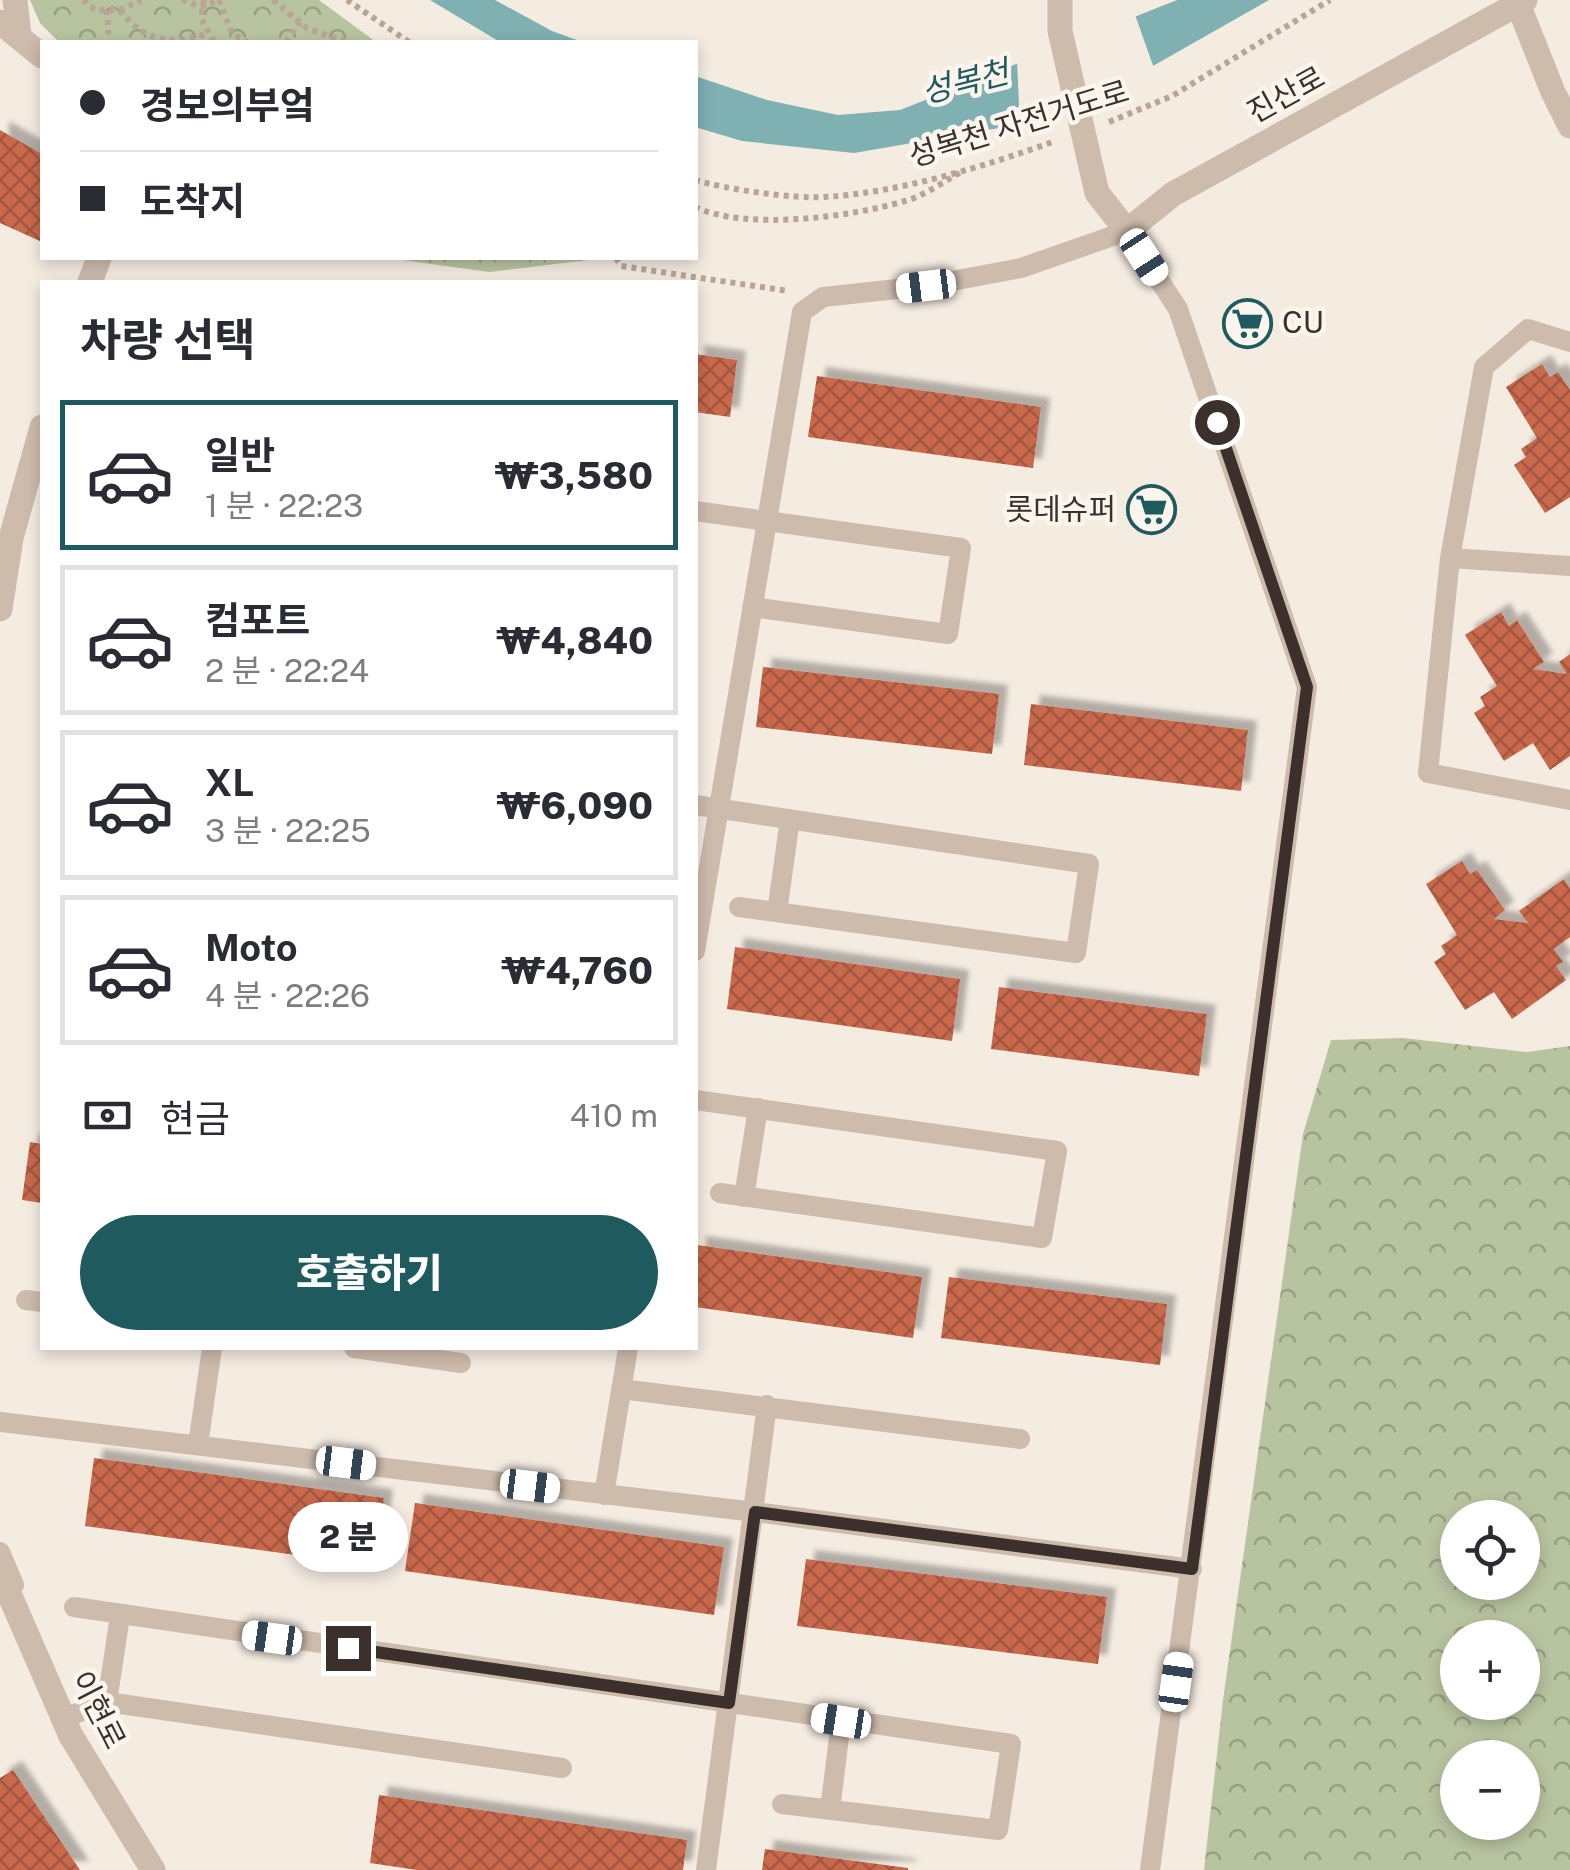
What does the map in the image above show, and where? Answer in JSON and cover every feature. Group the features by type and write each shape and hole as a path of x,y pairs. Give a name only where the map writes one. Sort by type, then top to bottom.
{"street":[{"path":"15,0 10,29 40,54"},
{"path":"1060,0 1060,31 1097,193 1127,231"},
{"path":"1522,2 1552,92 1570,126"},
{"name":"진산로","path":"1127,231 1173,194 1522,2"},
{"path":"0,608 11,538 40,434"},
{"name":"이현로","path":"0,1573 71,1736 153,1870"}],"lane":[{"path":"698,932 802,312 824,297 926,286 1022,268 1127,231 1178,309 1307,687 1150,1870"},
{"path":"1570,342 1528,329 1484,368 1450,558 1428,773 1570,800"},
{"path":"698,512 961,548 948,634 752,607"},
{"path":"1450,558 1570,566"},
{"path":"698,804 1089,864 1076,953 739,907"},
{"path":"778,912 790,819"},
{"path":"698,1100 1057,1151 1042,1238 720,1193"},
{"path":"744,1196 758,1108"},
{"path":"198,1445 212,1350"},
{"path":"368,1350 461,1363"},
{"path":"604,1495 628,1350"},
{"path":"621,1388 1020,1439"},
{"path":"706,1870 768,1405"},
{"path":"0,1422 755,1512 1192,1569"},
{"path":"0,1552 72,1715 158,1864 169,1870"},
{"path":"74,1607 1011,1744 998,1830 782,1804"},
{"path":"107,1702 120,1616"},
{"path":"72,1715 107,1702 562,1768"},
{"path":"830,1810 841,1721"}],"path":[{"path":"83,0 94,10 120,10 140,0"},
{"path":"182,0 203,4 219,0 232,34 242,40"},
{"path":"273,0 308,29 341,40"},
{"path":"347,0 406,40"},
{"name":"성복천 자전거도로","path":"1100,126 1172,96 1330,0"},
{"path":"203,4 201,18 213,40"},
{"path":"106,10 109,40"},
{"path":"120,10 133,27 169,40"},
{"path":"287,40 300,22"},
{"path":"186,40 209,33"},
{"name":"성복천 자전거도로","path":"698,181 822,198 890,187 1068,137"},
{"path":"698,208 712,215 798,220 908,201 970,167"},
{"path":"617,260 621,266 824,297"}],"green space":[{"path":"30,0 319,0 373,40 57,40 40,23"},
{"path":"402,260 588,260 489,272"},
{"path":"1403,1038 1527,1052 1570,1046 1570,1870 1204,1870 1223,1700 1303,1134 1331,1040"}],"water":[{"path":"430,0 495,0 577,40 497,40"},
{"path":"1177,0 1269,0 1086,104 1005,127 854,153 742,141 698,128 698,77 767,100 838,115 900,110"}],"pier":[{"path":"1134,12 1155,71 1088,108 1020,128 1017,60"}],"building":[{"path":"0,130 40,153 40,241 0,223"},
{"path":"698,354 737,360 730,417 698,412"},
{"path":"1542,364 1550,377 1558,372 1570,390 1570,497 1545,513 1514,465 1526,457 1521,449 1537,438 1506,387"},
{"path":"817,376 1041,407 1033,468 808,437"},
{"path":"1501,612 1509,626 1517,620 1544,662 1533,669 1567,674 1559,662 1570,654 1570,756 1550,770 1533,743 1504,761 1474,713 1485,706 1480,697 1497,686 1465,635"},
{"path":"763,667 999,694 992,754 756,727"},
{"path":"1031,704 1248,730 1241,791 1024,765"},
{"path":"1462,861 1470,874 1477,870 1505,910 1494,919 1528,923 1519,911 1564,879 1570,889 1570,937 1554,949 1563,962 1556,966 1566,980 1512,1019 1494,992 1465,1010 1434,962 1446,954 1441,946 1457,935 1426,884"},
{"path":"735,947 960,979 952,1041 727,1009"},
{"path":"999,987 1207,1014 1199,1076 991,1049"},
{"path":"30,1142 40,1144 40,1203 22,1200"},
{"path":"698,1245 922,1277 913,1338 698,1307"},
{"path":"949,1277 1167,1304 1160,1365 941,1338"},
{"path":"94,1458 384,1498 375,1566 85,1526"},
{"path":"415,1503 724,1547 714,1615 405,1571"},
{"path":"806,1559 1107,1597 1098,1664 797,1626"},
{"path":"13,1770 80,1870 0,1870 0,1778"},
{"path":"379,1795 687,1840 683,1870 417,1870 370,1863"},
{"path":"765,1849 908,1868 908,1870 762,1870"}],"place":[{"name":"CU","path":"1247,323"},
{"name":"롯데슈퍼","path":"1151,510"}],"route":[{"path":"348,1648 729,1703 755,1512 1192,1569 1307,687 1217,422"}],"water label":[{"name":"성복천","path":"965,82"}]}
